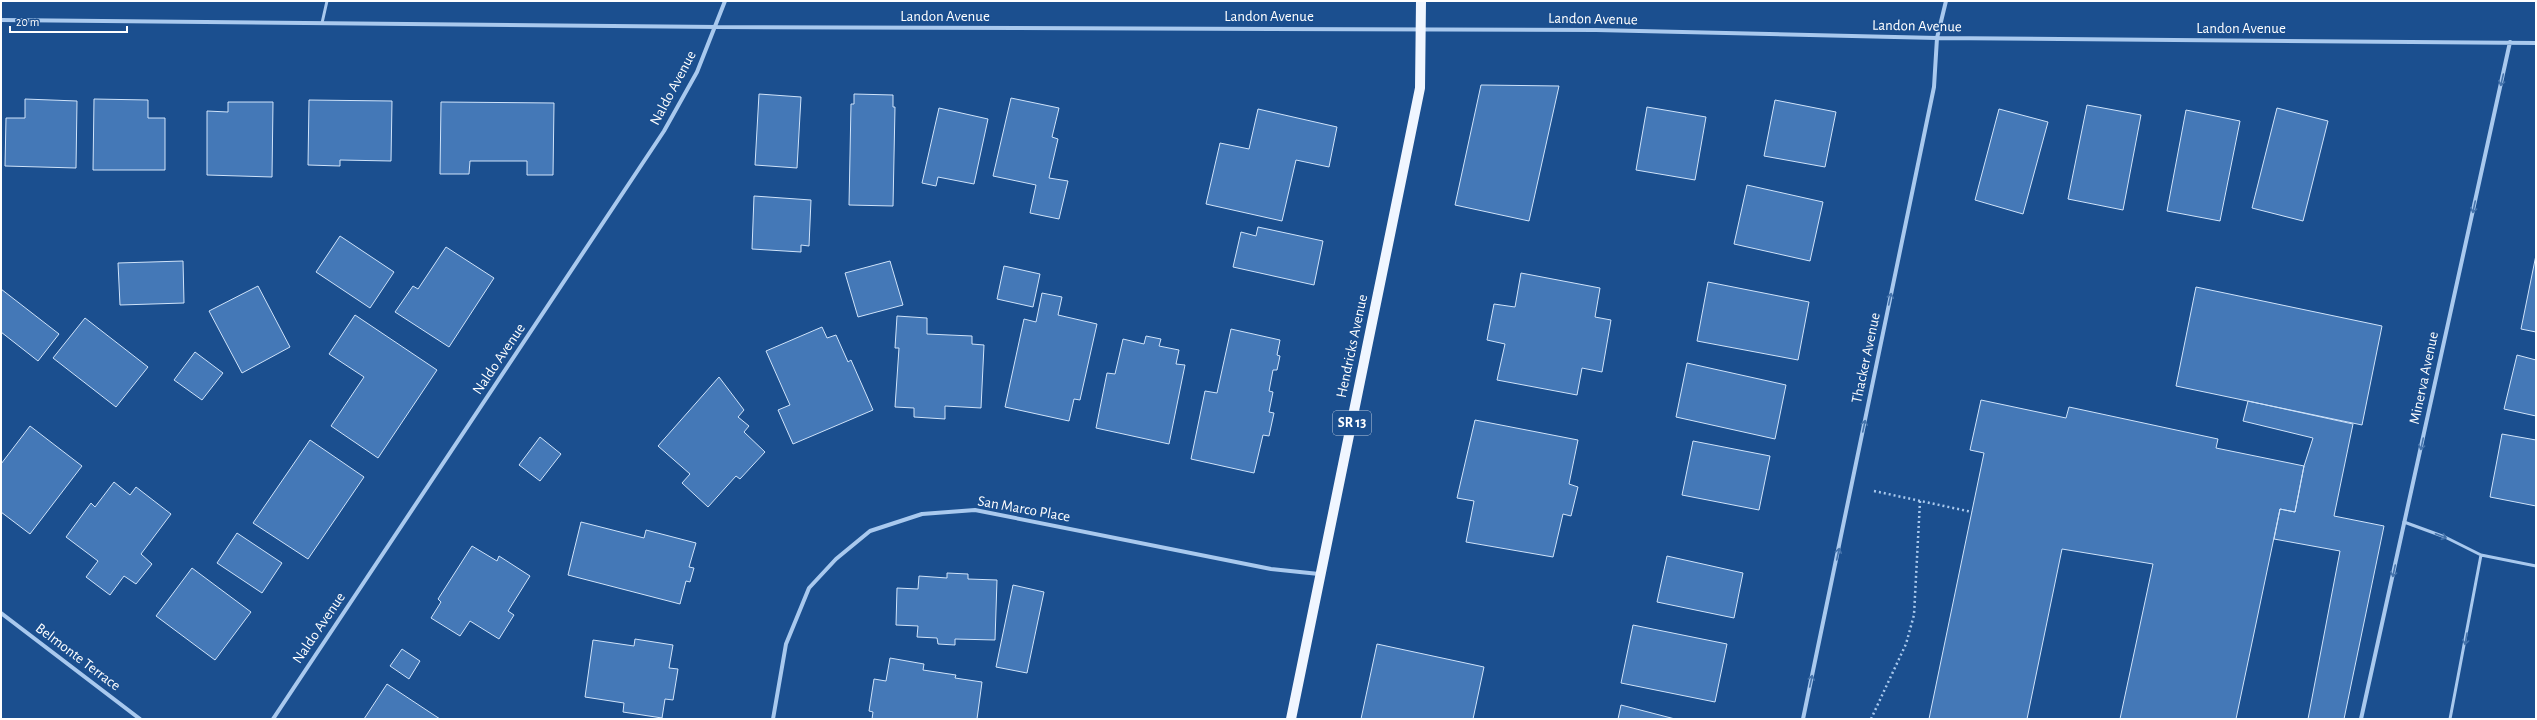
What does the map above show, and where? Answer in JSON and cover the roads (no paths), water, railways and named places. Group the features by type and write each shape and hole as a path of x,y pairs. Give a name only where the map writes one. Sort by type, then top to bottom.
{"main road":[{"name":"Hendricks Avenue","path":"1291,719 1420,88 1422,1"}],"street":[{"name":"Naldo Avenue","path":"272,719 664,131 691,84 717,27 725,1"},
{"name":"Thacker Avenue","path":"1803,719 1934,86 1937,38 1946,1"},
{"name":"Landon Avenue","path":"1,20 717,27 1596,30 1937,38 2536,43"},
{"name":"Minerva Avenue","path":"2361,719 2510,42"},
{"name":"San Marco Place","path":"773,719 786,644 810,588 836,559 870,531 922,514 975,510 1271,569 1320,574"},
{"name":"Belmonte Terrace","path":"1,613 140,719"}],"lane":[{"path":"322,23 327,1"},
{"path":"2404,522 2445,537 2481,555 2536,566"},
{"path":"2450,719 2481,555"}]}
